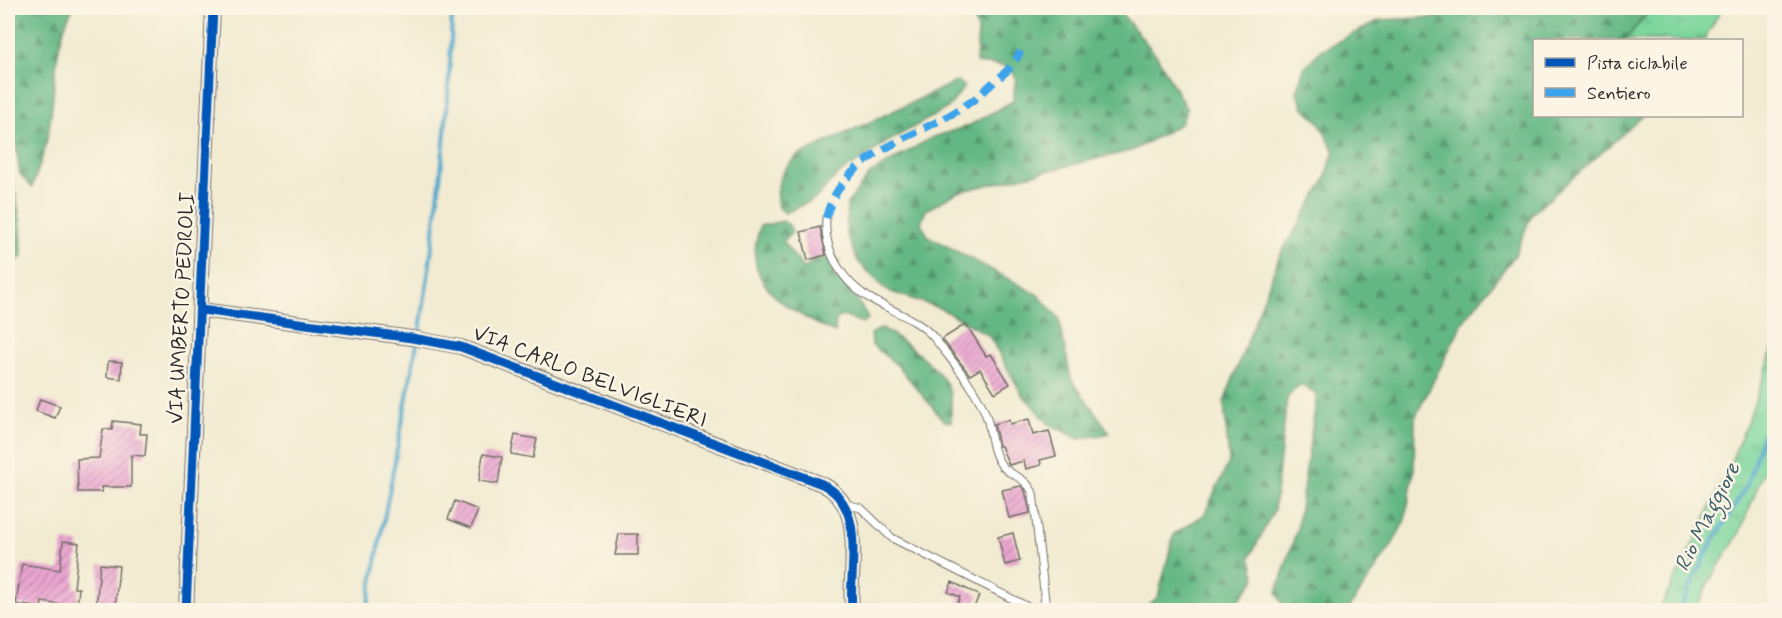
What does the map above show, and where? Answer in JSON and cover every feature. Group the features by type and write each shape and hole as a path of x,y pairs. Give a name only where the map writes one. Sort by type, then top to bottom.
{"street":[{"name":"VIA UMBERTO PEDROLI","path":"186,610 213,8"},
{"name":"VIA CARLO BELVIGLIERI","path":"201,310 412,338 482,354 822,484 837,494 846,504"},
{"path":"846,504 852,539 852,610"}],"lane":[{"path":"826,218 825,228 834,261 846,279 870,299 918,323 933,337 979,401 1000,464 1029,484 1045,600 1040,609 1034,610 892,538 861,508 846,504"}],"green space":[{"path":"8,8 73,8 61,37 47,141 32,187 20,174 8,91"},
{"path":"968,8 1117,8 1157,56 1187,110 1180,124 1134,150 958,192 926,210 921,223 928,236 1037,294 1059,318 1071,379 1110,433 1079,439 1049,424 1022,394 989,336 942,309 886,290 858,261 846,232 847,204 871,173 931,138 970,125 1013,101 1016,77 1005,66 976,63 978,30"},
{"path":"1457,8 1652,8 1626,39 1533,39 1533,117 1642,117 1532,214 1515,255 1463,322 1415,418 1414,472 1405,520 1392,545 1348,610 1285,610 1277,592 1297,529 1317,395 1300,384 1287,398 1274,510 1250,557 1256,578 1231,610 1142,610 1158,597 1174,534 1204,515 1229,462 1224,402 1280,255 1324,182 1334,151 1319,122 1304,108 1297,93 1303,69 1321,50 1380,20 1441,17"},
{"path":"1652,8 1722,8 1705,39 1626,39"},
{"path":"958,81 964,87 949,107 889,141 836,176 815,199 785,213 778,207 780,178 797,156"},
{"path":"8,155 21,225 22,257 8,268"},
{"path":"783,221 789,225 792,232 783,242 804,269 814,259 836,257 839,263 833,276 845,283 868,320 863,323 843,316 836,319 835,333 787,306 768,288 760,277 755,259 760,226"},
{"path":"882,328 921,356 947,384 950,393 951,422 944,421 898,366 872,345 871,334"},
{"path":"1774,344 1774,446 1739,534 1708,583 1696,610 1659,610 1723,480 1751,413"}],"building":[{"path":"820,227 826,255 808,260 801,232"},
{"path":"966,324 986,356 991,354 1010,384 995,393 980,369 970,375 942,339"},
{"path":"108,361 122,362 121,379 107,377"},
{"path":"40,399 60,406 55,418 36,411"},
{"path":"1029,419 1033,435 1049,431 1056,456 1040,460 1041,465 1026,469 1024,461 1009,465 999,446 994,424 1009,420 1010,424"},
{"path":"113,421 141,424 140,434 147,434 145,456 131,455 131,487 101,487 102,492 78,492 77,459 99,458 103,429 112,430"},
{"path":"515,435 537,439 533,458 511,454"},
{"path":"483,454 502,457 498,484 479,481"},
{"path":"1021,486 1025,490 1030,513 1009,518 1002,490"},
{"path":"455,501 478,510 471,528 448,519"},
{"path":"1013,533 1020,561 1005,565 998,537"},
{"path":"619,534 638,534 638,555 615,555"},
{"path":"63,541 79,543 74,588 79,588 77,607 42,602 41,608 16,604 22,564 60,570"},
{"path":"100,564 119,566 115,610 96,610"},
{"path":"952,582 979,595 973,610 955,610 960,597 948,592"}],"waterway":[{"path":"419,336 441,172 452,8"},
{"path":"367,610 417,343"},
{"name":"Rio Maggiore","path":"1679,610 1709,548 1746,487 1774,402"}],"marked path":[{"path":"826,218 835,195 848,177 865,161 972,101 1009,68 1020,51"}],"cycle path":[{"path":"186,610 213,8"},
{"path":"201,310 412,338 461,347 822,484 836,494 846,508 851,523 853,540 852,610"}]}
